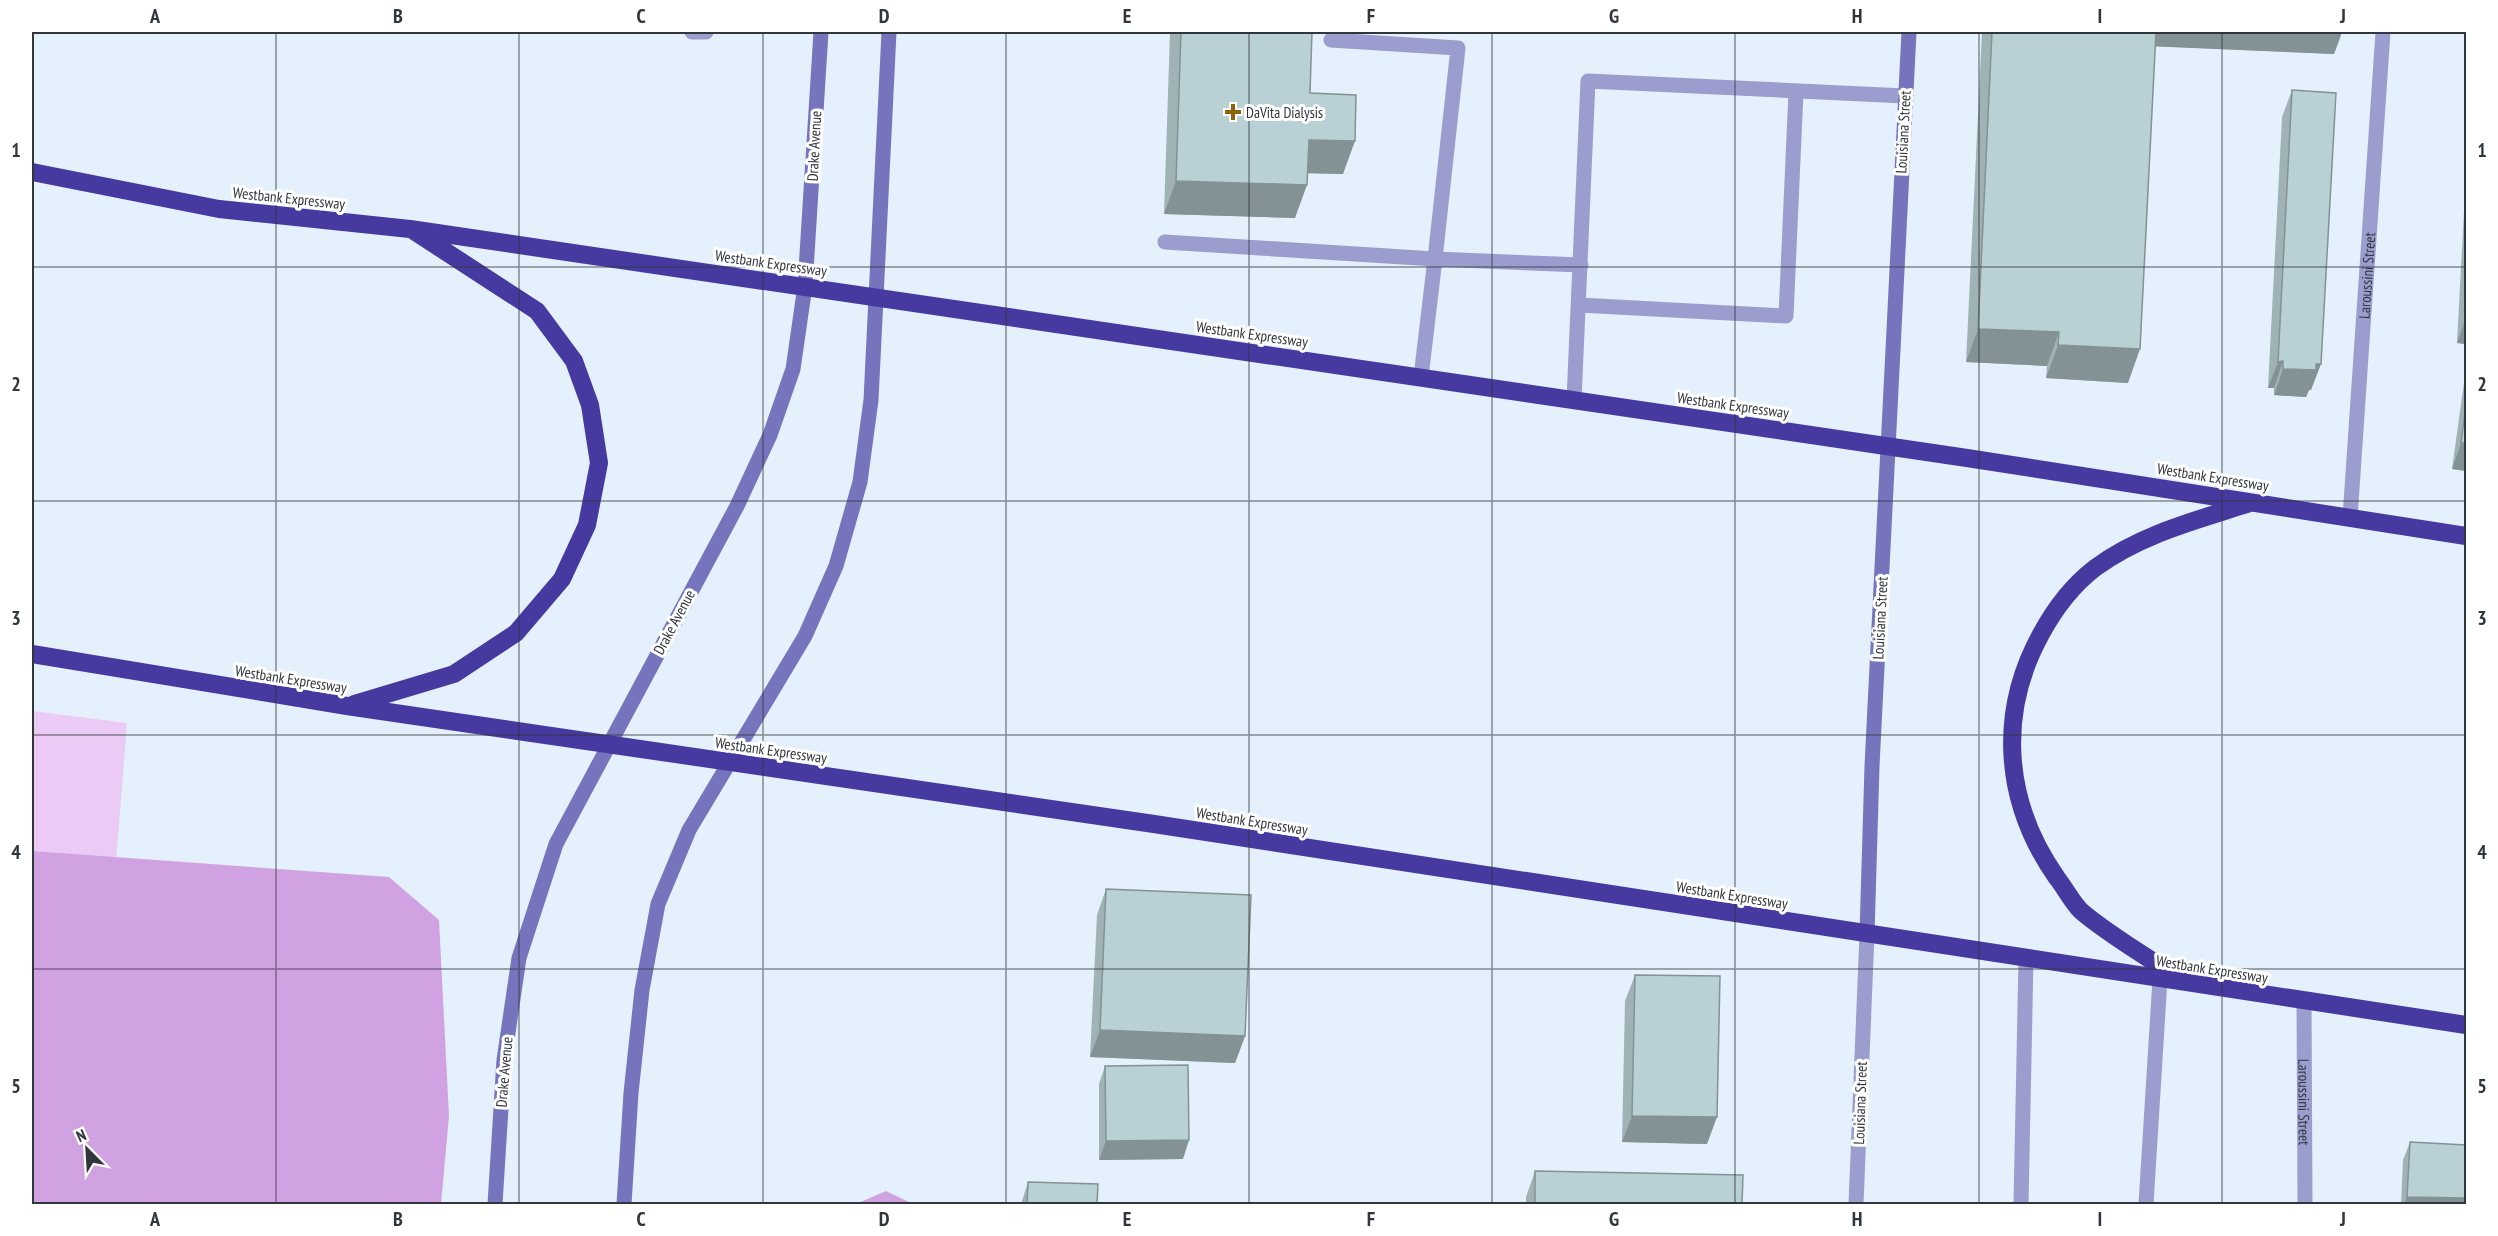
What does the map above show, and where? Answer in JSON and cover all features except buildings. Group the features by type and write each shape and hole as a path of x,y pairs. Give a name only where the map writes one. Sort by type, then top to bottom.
{"highway":[{"name":"Westbank Expressway","path":"32,172 219,209 410,229 805,286 2254,501 2466,536"},
{"path":"347,706 454,675 516,633 562,579 587,525 599,464 590,405 574,361 537,310 410,229"},
{"path":"2186,984 2080,910 2046,862 2022,810 2011,760 2013,715 2026,662 2054,610 2094,568 2146,537 2254,501"},
{"name":"Westbank Expressway","path":"32,654 347,706 1154,824 2186,984 2466,1025"}],"street":[{"path":"693,32 706,32"},
{"name":"Drake Avenue","path":"495,1204 504,1060 519,958 555,844 737,506 770,435 793,369 805,286 821,32"},
{"path":"624,1204 631,1093 642,990 658,904 689,830 805,636 836,566 860,482 871,400 889,32"},
{"name":"Louisiana Street","path":"1856,1204 1887,446 1909,32"},
{"name":"Laroussini Street","path":"2350,518 2383,32"},
{"path":"1331,40 1458,48 1421,377"},
{"path":"1574,400 1588,81 1905,96"},
{"path":"1579,305 1786,316 1796,92"},
{"path":"1165,242 1435,260 1581,266"},
{"path":"2021,1204 2026,959"},
{"path":"2146,1204 2160,979"},
{"name":"Laroussini Street","path":"2304,1000 2305,1204"}],"shaded area":[{"path":"32,711 127,723 89,1204 32,1204"},
{"path":"32,851 389,877 439,920 449,1116 441,1204 32,1204"},
{"path":"886,1191 913,1204 856,1204"}],"place":[{"name":"DaVita Dialysis","path":"1233,112"}]}
